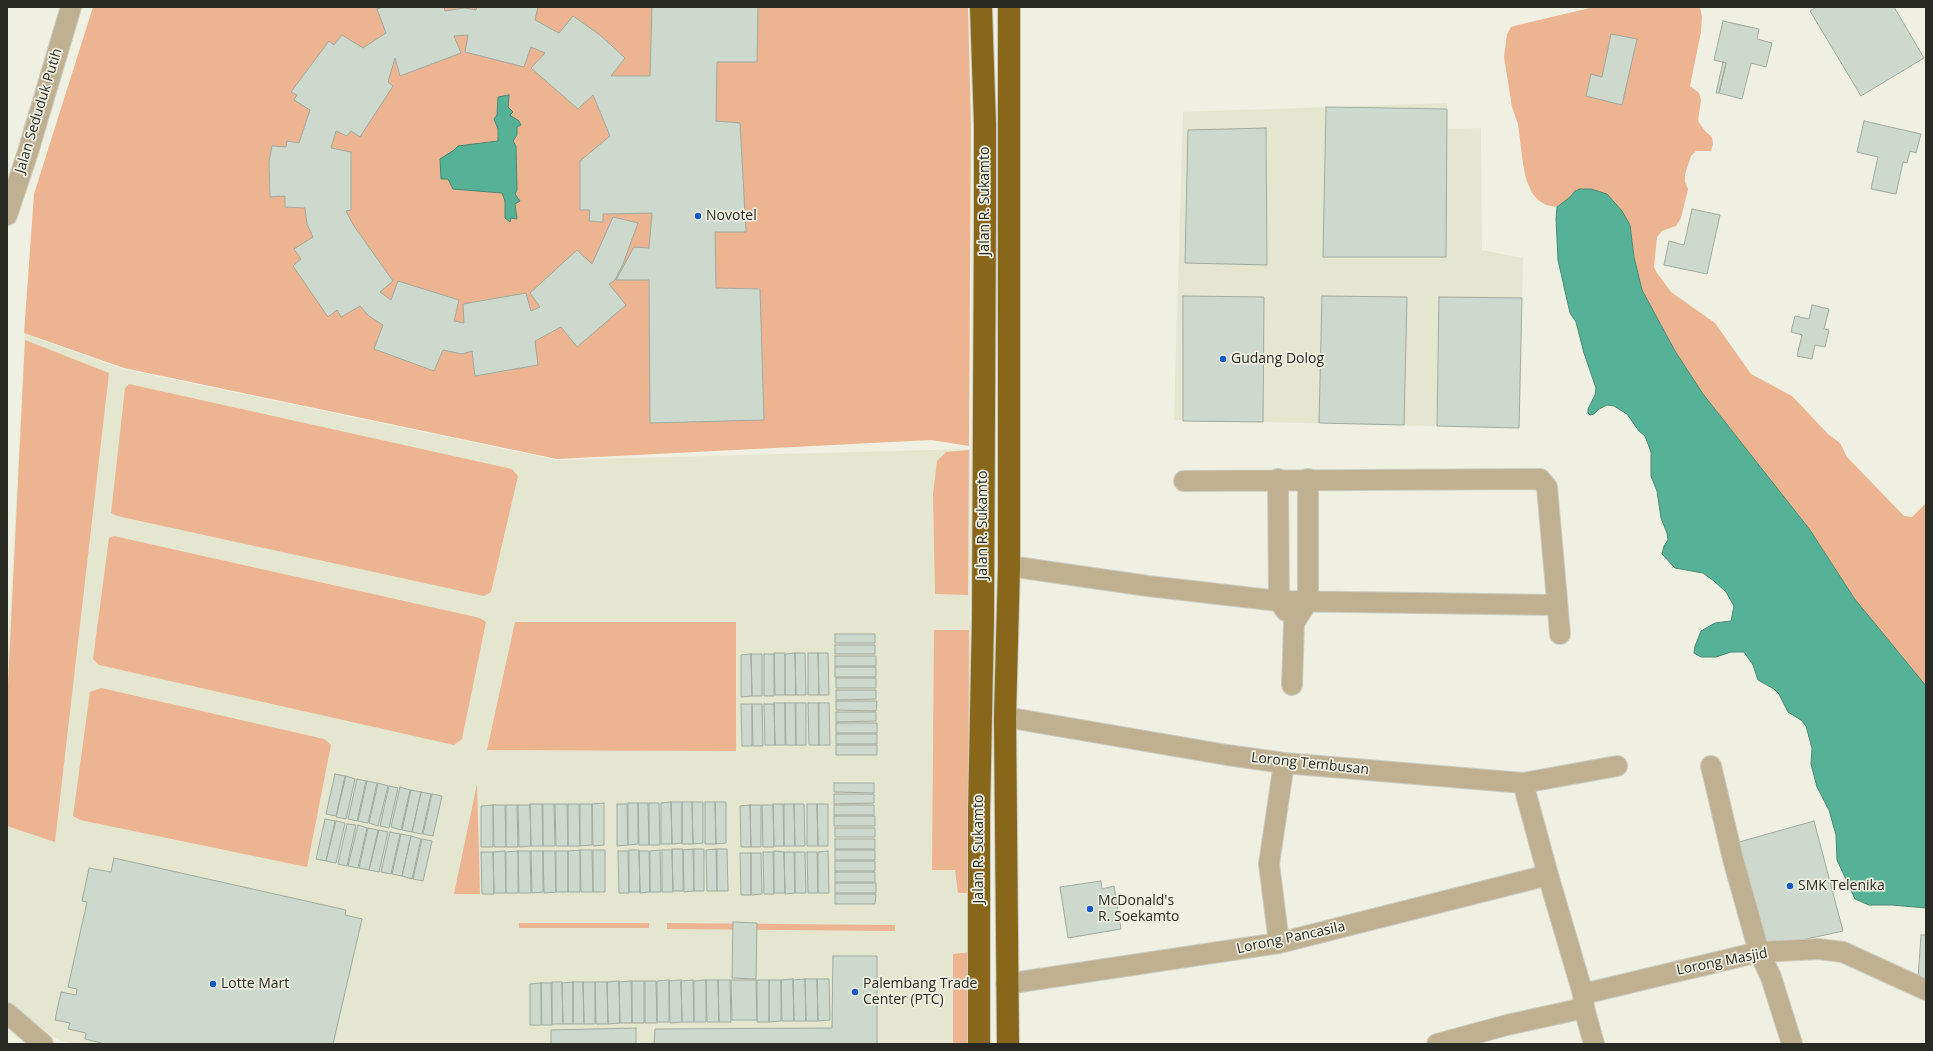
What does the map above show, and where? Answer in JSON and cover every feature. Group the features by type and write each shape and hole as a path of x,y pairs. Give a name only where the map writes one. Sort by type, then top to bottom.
{"highway":[{"name":"Jalan R. Sukamto","path":"979,1044 979,812 983,617 985,177 981,7"},
{"name":"Jalan R. Sukamto","path":"1008,1044 1006,984 1005,717 1008,566 1009,7"}],"street":[{"name":"Jalan Seduduk Putih","path":"7,216 27,155 71,7"},
{"path":"1278,479 1279,601 1294,623"},
{"path":"1184,481 1278,479 1540,479 1547,487 1556,605 1560,634"},
{"path":"1292,685 1294,623 1308,602 1308,479"},
{"path":"1008,566 1148,586 1279,601 1556,605"},
{"name":"Lorong Tembusan","path":"1005,717 1226,755 1284,763 1523,782 1617,766"},
{"path":"1279,943 1269,864 1284,763"},
{"path":"1711,766 1733,858 1758,952 1771,977 1792,1044"},
{"path":"1523,782 1584,1001 1594,1044"},
{"name":"Lorong Pancasila","path":"1006,984 1279,943 1548,875"},
{"name":"Lorong Masjid","path":"1437,1044 1758,952 1819,948 1832,950 1852,956 1926,990"},
{"path":"7,1013 43,1044"}],"shaded area":[{"path":"93,7 968,7 971,125 969,446 931,440 557,459 124,368 24,333 34,194"},
{"path":"1594,7 1700,7 1702,17 1701,32 1690,86 1699,93 1701,100 1698,121 1705,131 1712,137 1713,144 1711,151 1696,151 1691,156 1685,174 1685,182 1688,189 1681,218 1676,226 1662,231 1657,237 1654,267 1671,292 1715,323 1751,374 1792,396 1828,434 1840,443 1847,457 1904,516 1912,517 1926,503 1926,686 1854,598 1810,530 1703,394 1675,351 1642,290 1634,257 1630,225 1607,194 1575,191 1557,207 1546,205 1538,200 1532,193 1526,179 1518,124 1512,107 1504,57 1507,34 1511,27"},
{"path":"509,95 508,107 513,112 510,115 519,121 521,125 517,127 517,135 513,141 516,146 517,190 515,194 520,201 515,204 517,219 511,218 510,222 505,218 505,201 502,193 453,189 448,179 441,179 440,159 458,146 498,141 498,129 494,119 497,115 498,97"},
{"path":"1447,103 1448,129 1481,128 1482,250 1523,258 1519,428 1174,420 1183,112"},
{"path":"1580,189 1591,189 1607,194 1622,211 1630,225 1634,257 1642,290 1675,351 1703,394 1810,530 1854,598 1926,686 1926,908 1892,905 1869,905 1855,899 1837,860 1836,835 1829,810 1817,787 1811,764 1812,748 1806,726 1801,720 1788,712 1779,694 1774,689 1758,680 1753,665 1744,652 1731,652 1716,657 1701,657 1694,653 1701,631 1715,623 1731,621 1734,606 1726,592 1703,573 1675,568 1662,554 1664,546 1668,540 1667,533 1661,518 1657,491 1651,476 1651,452 1645,436 1639,431 1627,414 1614,406 1607,405 1599,409 1594,414 1590,415 1588,413 1588,409 1595,395 1596,388 1584,353 1576,322 1570,313 1558,260 1556,219 1557,207 1575,191"},
{"path":"25,334 123,369 557,460 970,449 970,1044 75,1044 58,1040 7,1002 7,671"},
{"path":"25,340 109,373 55,842 7,826 7,705"},
{"path":"129,384 512,469 518,476 491,592 484,596 117,516 111,513 125,388"},
{"path":"969,450 968,595 935,594 933,494 937,461 946,452"},
{"path":"114,536 480,618 486,622 462,739 454,745 99,665 93,659 109,538"},
{"path":"515,622 736,622 736,751 487,750"},
{"path":"934,630 969,630 968,893 958,893 955,870 932,870"},
{"path":"101,688 324,739 331,745 307,867 80,820 73,816 90,692"},
{"path":"477,784 480,894 454,894"},
{"path":"519,923 649,923 649,928 519,928"},
{"path":"667,923 895,925 895,931 667,929"},
{"path":"971,952 970,1044 953,1044 953,954"}],"building":[{"name":"Novotel","path":"383,7 444,7 445,11 465,8 476,10 477,7 538,7 535,20 559,33 573,16 600,35 625,58 611,76 650,76 652,7 758,7 757,62 717,62 716,121 740,123 746,232 715,232 716,288 760,289 764,420 650,423 649,280 616,280 634,247 649,248 652,213 603,214 603,222 589,221 590,210 580,210 580,161 610,136 593,95 578,109 531,68 545,53 531,47 524,67 465,52 468,35 454,36 461,53 400,76 395,58 388,82 393,86 360,137 351,131 347,136 336,131 331,148 351,152 351,210 346,211 354,226 393,281 380,292 391,300 398,281 459,300 454,321 464,323 463,304 526,293 531,311 540,307 530,293 577,250 592,264 613,217 638,223 623,264 615,280 609,284 626,305 577,347 561,327 535,341 538,365 475,376 472,351 462,354 443,350 434,371 374,349 383,325 369,316 360,306 341,317 337,310 328,317 293,266 301,259 294,249 313,237 307,224 305,208 285,207 285,196 270,197 269,162 272,146 286,147 287,141 299,143 310,110 294,100 297,95 291,92 329,41 334,45 342,35 363,48 386,33 377,9"},
{"path":"1816,7 1894,7 1924,58 1861,96 1810,11"},
{"path":"1723,21 1759,29 1757,39 1772,43 1766,67 1751,63 1742,99 1719,93 1726,63 1714,60"},
{"path":"1611,34 1637,39 1622,105 1586,96 1591,74 1602,77"},
{"path":"1723,62 1726,63 1719,93 1716,93"},
{"path":"1326,107 1447,109 1446,257 1323,257"},
{"path":"1864,121 1921,134 1916,153 1910,151 1907,163 1903,162 1896,194 1871,189 1878,157 1857,152"},
{"path":"1266,128 1267,265 1185,263 1188,130"},
{"path":"1692,209 1720,215 1707,274 1664,265 1669,241 1684,245"},
{"name":"Gudang Dolog","path":"1183,296 1264,297 1263,422 1183,421"},
{"path":"1322,296 1407,297 1404,425 1319,423"},
{"path":"1439,297 1522,298 1519,428 1437,426"},
{"path":"1812,305 1829,309 1824,329 1829,330 1825,347 1815,345 1812,359 1797,356 1802,335 1791,332 1795,316 1809,319"},
{"path":"835,634 875,634 875,643 835,643"},
{"path":"835,645 875,645 875,654 835,654"},
{"path":"774,653 785,653 785,695 775,695"},
{"path":"795,653 805,653 806,695 796,695"},
{"path":"795,653 796,695 785,695 785,654"},
{"path":"808,653 818,653 819,695 808,695"},
{"path":"818,653 828,653 829,695 819,695"},
{"path":"751,654 762,654 762,696 752,696"},
{"path":"751,654 752,696 741,697 741,655"},
{"path":"764,654 774,654 774,696 764,696"},
{"path":"835,656 876,656 876,666 835,666"},
{"path":"835,667 876,667 876,677 835,677"},
{"path":"836,678 876,678 876,688 836,688"},
{"path":"836,690 876,690 876,699 836,700"},
{"path":"836,701 877,701 876,711 836,710"},
{"path":"774,703 785,703 785,745 775,745"},
{"path":"785,703 795,703 796,745 786,745"},
{"path":"796,703 806,703 806,745 796,745"},
{"path":"808,703 818,703 819,745 809,745"},
{"path":"819,703 829,703 830,745 819,745"},
{"path":"741,704 752,704 752,746 742,746"},
{"path":"752,704 762,704 763,746 753,746"},
{"path":"764,704 774,704 775,745 765,745"},
{"path":"836,712 876,712 876,721 836,722"},
{"path":"836,723 877,723 877,733 836,733"},
{"path":"836,734 877,734 877,744 836,744"},
{"path":"836,745 877,745 877,755 836,755"},
{"path":"335,774 345,776 336,816 326,814"},
{"path":"346,776 355,779 346,819 336,817"},
{"path":"357,779 366,781 357,821 348,819"},
{"path":"367,781 377,783 368,823 358,821"},
{"path":"378,783 388,786 378,826 369,823"},
{"path":"834,783 874,783 874,793 834,792"},
{"path":"389,786 398,788 389,828 380,826"},
{"path":"400,787 410,790 401,830 391,827"},
{"path":"411,790 421,792 412,832 402,830"},
{"path":"421,792 431,794 422,834 412,832"},
{"path":"432,794 442,796 433,836 423,834"},
{"path":"834,794 874,794 874,803 834,804"},
{"path":"671,802 672,844 661,844 661,803"},
{"path":"671,802 682,802 682,843 672,844"},
{"path":"682,802 692,802 693,844 682,844"},
{"path":"692,802 703,802 703,843 693,844"},
{"path":"705,802 715,802 716,844 705,844"},
{"path":"715,802 726,802 726,843 716,844"},
{"path":"604,803 604,845 593,846 592,804"},
{"path":"628,803 638,803 638,844 628,845"},
{"path":"638,803 648,803 649,845 639,845"},
{"path":"649,803 659,803 660,845 649,845"},
{"path":"530,804 542,804 543,846 531,846"},
{"path":"543,804 554,804 555,846 543,846"},
{"path":"555,804 567,804 568,846 556,846"},
{"path":"568,804 579,804 580,846 568,846"},
{"path":"580,804 592,804 592,845 580,846"},
{"path":"617,804 627,804 628,845 617,846"},
{"path":"773,804 783,804 784,846 774,846"},
{"path":"784,804 794,804 795,846 784,846"},
{"path":"794,804 804,804 805,846 795,846"},
{"path":"807,804 817,804 818,846 807,846"},
{"path":"817,804 828,804 828,846 818,846"},
{"path":"493,805 505,805 506,847 494,847"},
{"path":"493,805 493,847 481,847 481,806"},
{"path":"506,805 517,805 518,847 506,847"},
{"path":"518,805 530,805 531,846 519,847"},
{"path":"750,805 761,805 761,847 751,847"},
{"path":"750,805 751,847 741,847 740,806"},
{"path":"762,805 773,805 774,847 763,847"},
{"path":"834,805 874,805 874,815 834,815"},
{"path":"834,816 875,816 875,826 834,826"},
{"path":"325,819 335,821 326,861 316,859"},
{"path":"336,821 345,823 336,863 326,861"},
{"name":"SMK Telenika","path":"1814,821 1843,931 1765,948 1739,842"},
{"path":"347,824 356,825 347,866 338,864"},
{"path":"358,825 367,828 358,868 348,866"},
{"path":"368,828 378,830 369,870 359,868"},
{"path":"835,828 875,828 875,837 835,837"},
{"path":"379,830 388,832 379,872 369,870"},
{"path":"390,832 400,834 391,874 381,872"},
{"path":"401,834 411,836 402,876 392,874"},
{"path":"411,836 421,839 412,879 402,876"},
{"path":"422,839 432,841 423,881 413,879"},
{"path":"835,839 875,839 875,849 835,849"},
{"path":"672,849 683,849 683,891 673,891"},
{"path":"693,849 694,891 684,892 683,850"},
{"path":"694,849 704,849 704,891 694,891"},
{"path":"716,849 717,891 707,891 706,850"},
{"path":"717,849 727,849 728,891 717,891"},
{"path":"580,850 592,850 593,892 581,892"},
{"path":"580,850 580,892 568,892 568,851"},
{"path":"593,850 605,850 605,892 593,892"},
{"path":"629,850 639,850 640,892 629,892"},
{"path":"660,850 661,892 650,892 650,851"},
{"path":"662,850 672,850 673,892 662,892"},
{"path":"835,850 875,850 875,860 835,860"},
{"path":"505,851 506,893 494,893 493,852"},
{"path":"518,851 530,851 531,893 519,893"},
{"path":"518,851 518,893 506,893 506,852"},
{"path":"531,851 543,851 543,892 532,893"},
{"path":"543,851 555,851 556,892 544,893"},
{"path":"556,851 568,851 568,892 556,892"},
{"path":"618,851 628,851 629,893 619,893"},
{"path":"639,851 649,851 650,892 640,893"},
{"path":"774,851 784,852 785,893 774,893"},
{"path":"828,851 829,893 818,893 818,852"},
{"path":"481,852 493,852 494,894 482,894"},
{"path":"763,852 773,852 774,894 764,894"},
{"path":"784,852 794,852 795,893 785,894"},
{"path":"795,852 805,852 806,893 795,893"},
{"path":"807,852 817,852 818,893 808,893"},
{"path":"740,853 751,853 751,895 741,895"},
{"path":"751,853 761,853 762,894 751,895"},
{"path":"114,858 346,910 345,915 362,919 333,1044 105,1044 85,1039 86,1033 68,1029 70,1023 55,1020 61,992 76,995 77,989 68,987 87,902 82,901 89,868 111,872"},
{"path":"835,861 875,861 875,871 835,871"},
{"path":"835,872 875,872 875,882 835,882"},
{"name":"McDonald's R. Soekamto","path":"1101,881 1102,889 1114,886 1121,929 1068,938 1060,887"},
{"path":"835,883 876,883 876,893 835,893"},
{"path":"835,894 876,894 875,904 835,904"},
{"path":"733,922 757,923 756,979 732,978"},
{"path":"1921,935 1926,935 1926,979 1918,979"},
{"name":"Palembang Trade Center (PTC)","path":"833,956 877,956 877,1044 654,1044 655,1029 832,1028"},
{"path":"793,979 794,1021 782,1021 781,980"},
{"path":"805,979 817,979 818,1021 806,1021"},
{"path":"805,979 806,1021 794,1021 793,980"},
{"path":"817,979 829,979 830,1020 818,1021"},
{"path":"669,980 669,1022 657,1022 657,981"},
{"path":"681,980 682,1022 670,1023 669,981"},
{"path":"693,980 694,1022 682,1022 681,981"},
{"path":"706,980 706,1022 694,1022 694,981"},
{"path":"706,980 718,980 719,1022 707,1022"},
{"path":"718,980 730,980 731,1022 719,1022"},
{"path":"731,980 756,980 757,1020 732,1020"},
{"path":"757,980 769,980 769,1022 757,1022"},
{"path":"769,980 781,980 781,1021 769,1022"},
{"path":"619,981 620,1023 608,1024 607,982"},
{"path":"631,981 632,1023 620,1023 619,982"},
{"path":"632,981 644,981 644,1023 632,1023"},
{"path":"645,981 656,981 657,1023 645,1023"},
{"path":"552,982 562,982 563,1024 552,1024"},
{"path":"573,982 573,1024 563,1024 562,983"},
{"path":"573,982 583,982 584,1024 573,1024"},
{"path":"583,982 595,982 595,1024 584,1024"},
{"path":"595,982 607,982 608,1024 596,1024"},
{"path":"541,983 551,983 552,1025 542,1025"},
{"path":"541,983 541,1025 530,1025 530,984"},
{"path":"636,1028 636,1044 551,1044 551,1030"}],"place":[{"name":"Novotel","path":"698,216"},
{"name":"Gudang Dolog","path":"1223,359"},
{"name":"SMK Telenika","path":"1790,886"},
{"name":"McDonald's R. Soekamto","path":"1090,909"},
{"name":"Lotte Mart","path":"213,984"},
{"name":"Palembang Trade Center (PTC)","path":"855,992"}]}
